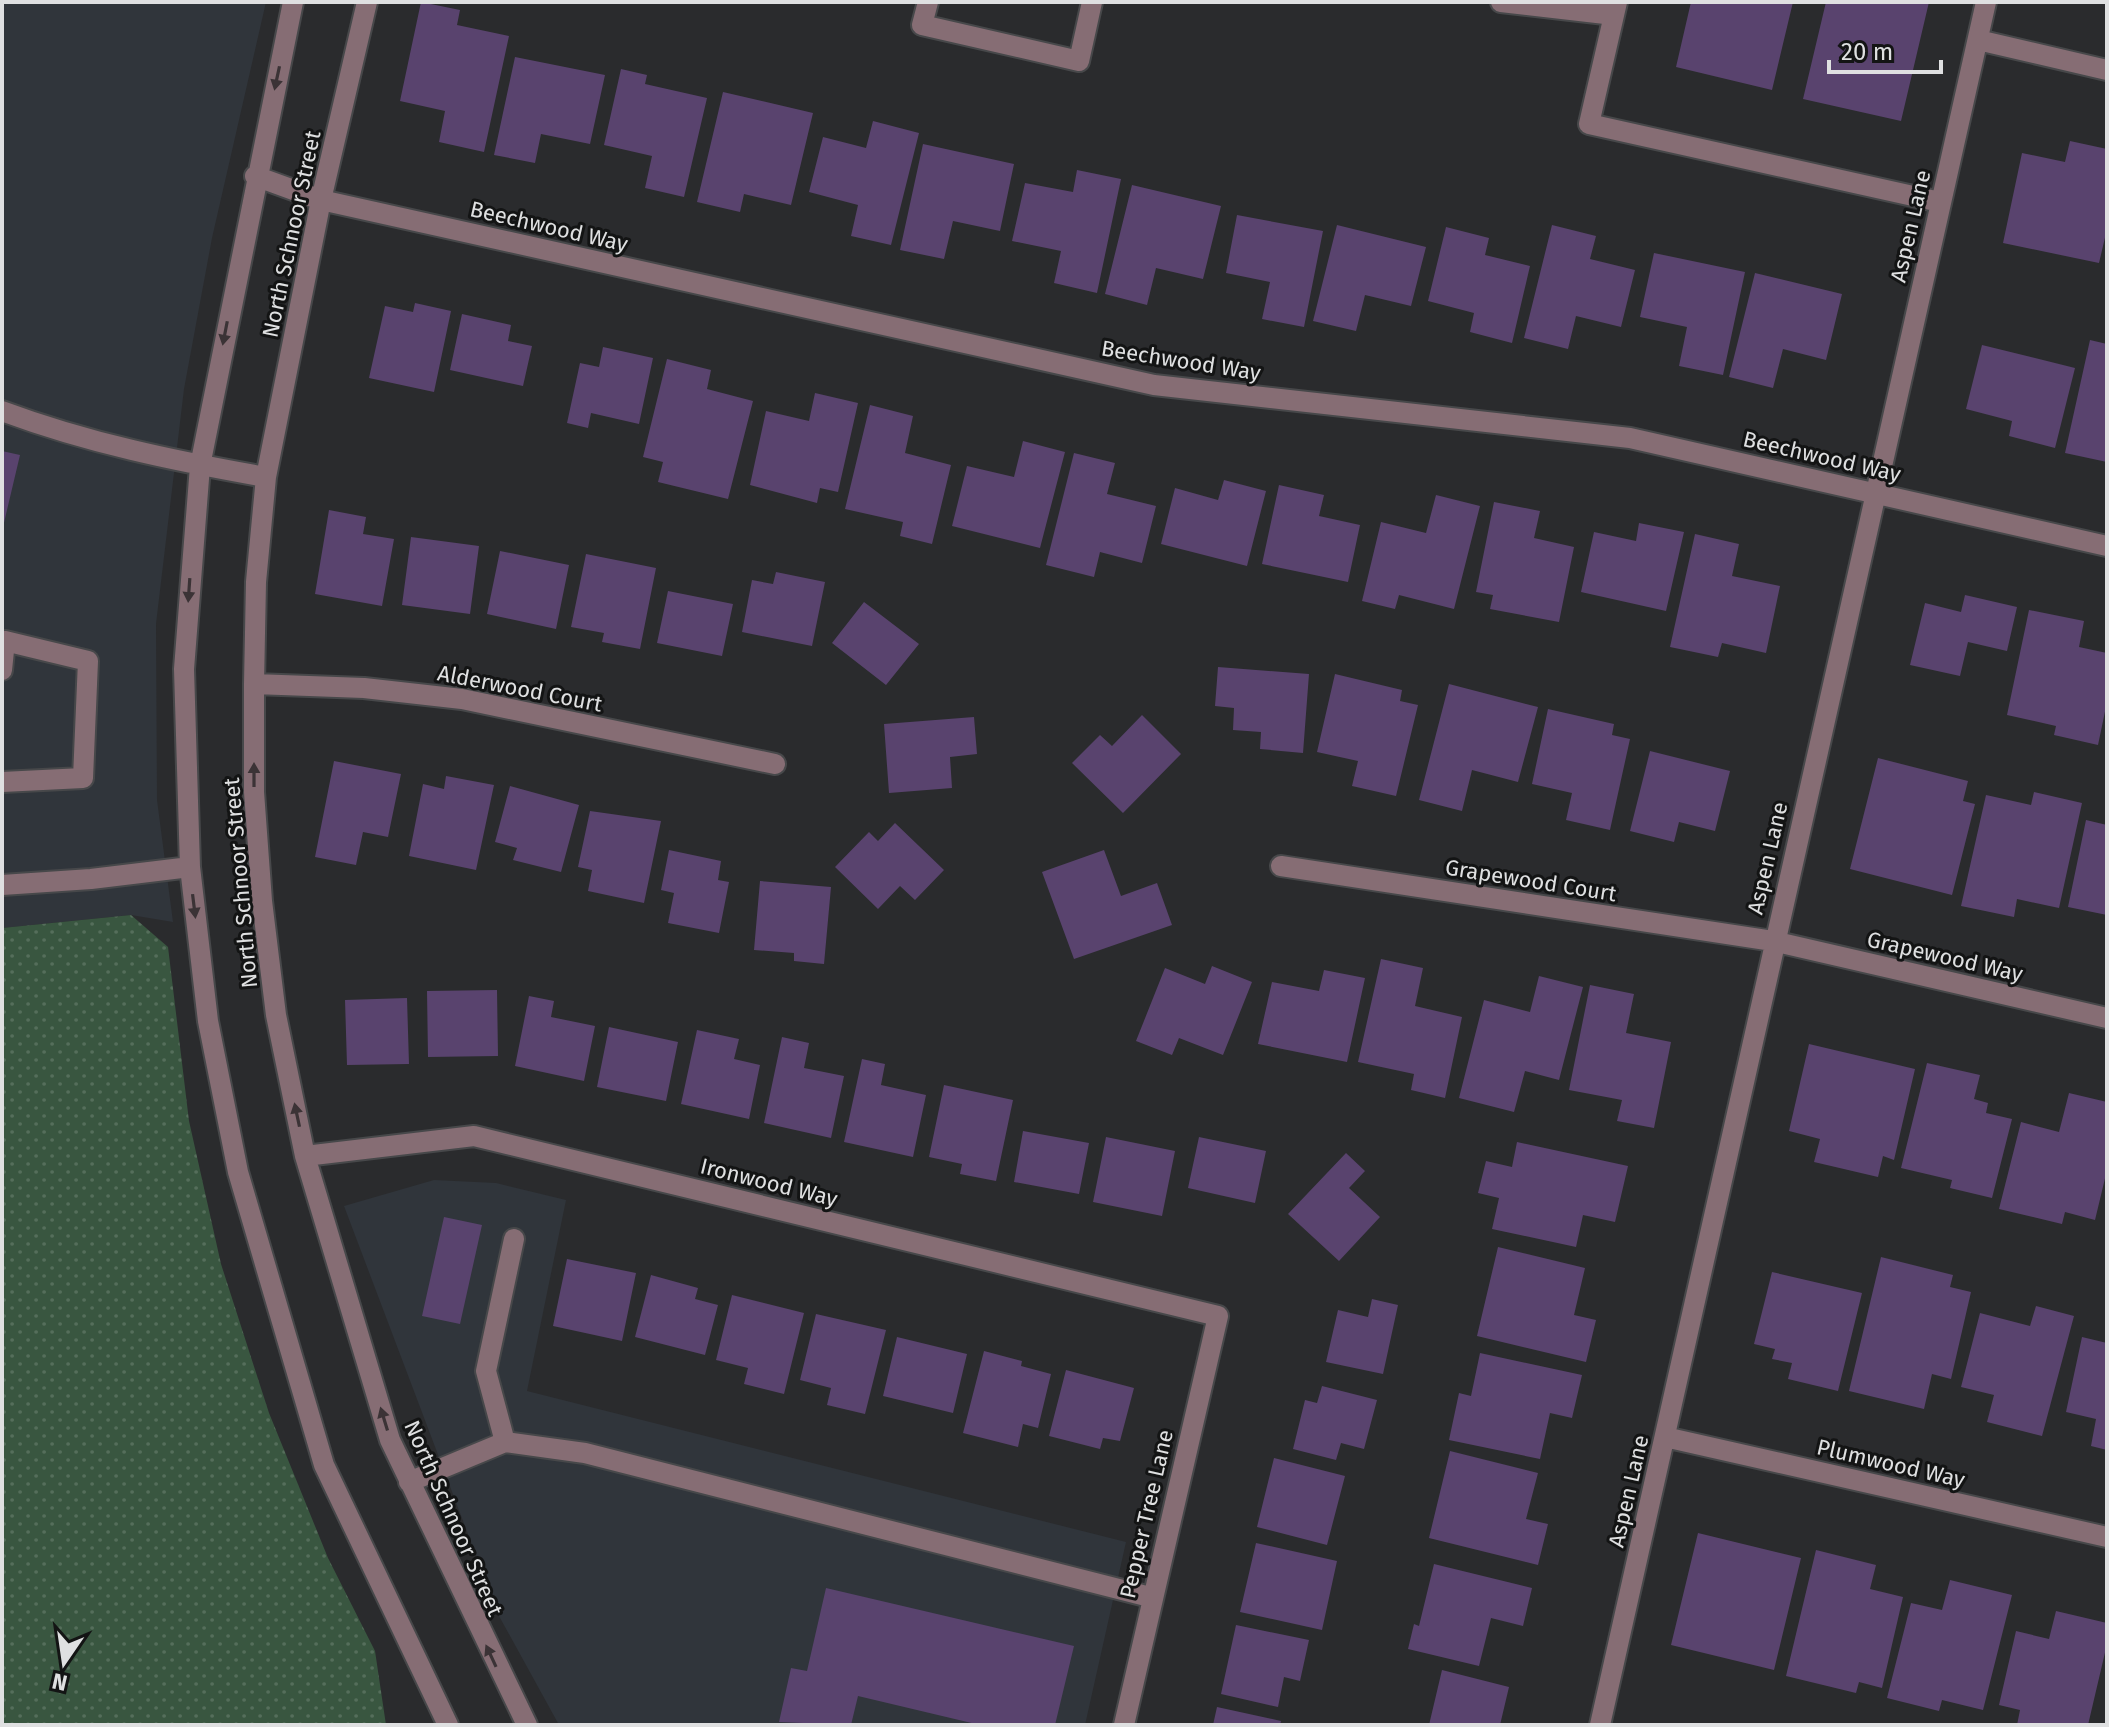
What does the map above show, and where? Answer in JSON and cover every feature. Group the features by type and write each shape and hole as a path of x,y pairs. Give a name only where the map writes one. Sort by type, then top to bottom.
{"street":[{"name":"North Schnoor Street","path":"293,2 255,176 200,466 184,669 190,867 208,1021 238,1172 324,1465 448,1725"},
{"name":"North Schnoor Street","path":"367,2 321,200 266,477 256,582 254,684 254,792 262,901 276,1015 305,1156 390,1440 527,1725"},
{"path":"928,2 922,25 1079,61 1092,2"},
{"path":"1501,2 1615,9 1589,124 1940,202"},
{"name":"Aspen Lane","path":"1600,1725 1773,941 1986,2"},
{"path":"1978,40 2107,70"},
{"name":"Beechwood Way","path":"255,176 321,200 1154,385 1630,438 2107,546"},
{"path":"2,411 72,437 200,466 266,477"},
{"path":"2,670 5,641 88,661 83,778 2,782"},
{"name":"Alderwood Court","path":"254,684 364,688 462,699 775,764"},
{"name":"Grapewood Court","path":"1281,866 1773,941"},
{"path":"2,885 91,879 190,867"},
{"name":"Grapewood Way","path":"1773,941 2107,1018"},
{"name":"Ironwood Way","path":"305,1156 474,1136 1218,1316"},
{"path":"505,1442 486,1371 514,1239"},
{"name":"Pepper Tree Lane","path":"1124,1725 1150,1597 1218,1316"},
{"name":"Plumwood Way","path":"1665,1437 2107,1537"},
{"path":"409,1482 505,1442 585,1453 1150,1597"}],"shaded area":[{"path":"2,2 266,2 212,238 184,389 156,624 157,800 173,922 131,915 2,928"},
{"path":"434,1180 496,1183 566,1200 527,1391 1126,1542 1085,1725 559,1725 499,1616 344,1206"}],"green space":[{"path":"131,915 168,947 189,1121 221,1264 269,1413 328,1558 375,1651 386,1725 2,1725 2,928"}],"building":[{"path":"421,2 460,10 457,25 509,36 484,152 439,142 445,111 400,101"},
{"path":"1691,2 1793,2 1772,90 1676,67"},
{"path":"1826,2 1929,2 1901,121 1803,99"},
{"path":"515,57 605,75 590,144 541,134 535,163 494,155"},
{"path":"621,69 647,75 645,84 707,98 684,197 645,188 652,156 604,145"},
{"path":"723,92 813,113 791,205 744,194 740,212 697,202"},
{"path":"873,121 919,133 891,245 851,236 858,205 809,192 823,137 866,148"},
{"path":"2070,141 2107,149 2107,229 2099,263 2003,243 2022,153 2065,162"},
{"path":"923,144 1014,164 1000,231 953,221 944,259 900,250"},
{"path":"1077,170 1121,179 1097,293 1054,283 1061,251 1012,241 1025,183 1073,192"},
{"path":"1132,185 1221,206 1203,279 1156,268 1147,305 1105,294"},
{"path":"1237,215 1323,231 1304,327 1262,319 1270,282 1226,273"},
{"path":"1337,225 1426,247 1411,306 1365,295 1356,331 1313,321"},
{"path":"1552,225 1596,236 1590,259 1635,270 1621,327 1576,316 1568,349 1524,338"},
{"path":"1446,227 1489,238 1485,255 1530,266 1512,343 1470,332 1474,313 1428,301"},
{"path":"1654,253 1745,272 1723,375 1679,366 1687,327 1640,317"},
{"path":"1755,273 1842,294 1826,360 1783,349 1773,388 1729,377"},
{"path":"415,303 451,311 434,392 369,378 385,306 413,312"},
{"path":"462,314 511,325 508,341 532,346 523,386 450,370"},
{"path":"2090,340 2107,344 2107,462 2065,453"},
{"path":"1982,345 2075,368 2055,448 2009,436 2012,421 1966,409"},
{"path":"603,347 653,358 639,424 591,413 588,428 567,423 580,363 599,367"},
{"path":"667,359 711,370 707,389 753,401 728,499 658,482 663,462 643,457"},
{"path":"815,393 858,403 838,492 820,488 817,503 750,485 766,411 809,421"},
{"path":"870,405 913,416 905,453 951,465 932,544 900,536 903,522 845,509"},
{"path":"1023,441 1065,452 1040,548 952,526 967,466 1014,477"},
{"path":"2,451 20,455 3,527 2,527"},
{"path":"1074,453 1115,463 1107,494 1156,506 1142,563 1100,552 1094,577 1046,565"},
{"path":"1224,480 1266,491 1247,566 1161,544 1175,488 1218,500"},
{"path":"1279,485 1324,495 1319,516 1360,525 1348,582 1262,564"},
{"path":"1436,495 1480,506 1454,609 1399,595 1395,609 1362,601 1381,522 1426,533"},
{"path":"1494,502 1540,511 1534,538 1574,547 1559,622 1490,609 1493,595 1476,592"},
{"path":"329,510 366,517 363,534 394,539 382,606 315,594"},
{"path":"1639,523 1684,532 1666,611 1581,592 1594,532 1636,541"},
{"path":"1695,534 1739,544 1732,576 1780,586 1766,653 1722,643 1718,657 1670,647"},
{"path":"411,537 479,546 470,614 402,605"},
{"path":"500,551 569,565 556,629 487,614"},
{"path":"586,554 656,568 640,649 602,642 604,633 571,627"},
{"path":"776,572 825,582 812,646 742,632 752,580 773,584"},
{"path":"668,591 733,604 722,656 657,643"},
{"path":"1965,595 2017,607 2007,651 1968,642 1960,676 1910,665 1925,603 1961,612"},
{"path":"864,602 919,644 886,685 832,643"},
{"path":"2029,610 2084,621 2079,647 2107,653 2107,702 2098,745 2054,735 2056,726 2007,715"},
{"path":"1218,667 1309,674 1303,753 1260,749 1261,732 1233,730 1234,708 1215,706"},
{"path":"1335,674 1402,690 1400,701 1418,705 1396,796 1352,786 1358,761 1317,752"},
{"path":"1449,684 1538,707 1518,782 1472,770 1462,811 1419,800"},
{"path":"1548,709 1614,724 1612,735 1630,739 1610,830 1566,820 1572,793 1532,784"},
{"path":"1142,715 1181,754 1123,813 1072,763 1100,735 1112,746"},
{"path":"974,717 977,754 950,757 952,788 889,793 884,724"},
{"path":"1650,751 1730,771 1715,831 1679,822 1674,842 1630,831"},
{"path":"1878,758 1968,781 1963,801 1975,804 1952,895 1850,869"},
{"path":"334,761 401,774 388,837 363,832 356,865 315,857"},
{"path":"446,776 494,785 476,870 409,856 423,784 444,789"},
{"path":"510,786 579,805 561,872 513,860 517,848 495,842"},
{"path":"2034,792 2082,803 2059,908 2017,899 2014,917 1961,906 1986,795 2031,805"},
{"path":"590,811 661,821 644,903 588,891 592,870 578,867"},
{"path":"2086,820 2107,825 2107,915 2068,907"},
{"path":"895,823 944,870 915,900 900,886 878,909 835,867 869,832 878,841"},
{"path":"669,850 721,861 718,880 729,882 719,933 668,923 674,893 661,890"},
{"path":"1104,850 1121,896 1157,883 1172,925 1074,959 1042,872"},
{"path":"760,881 831,887 824,964 794,961 794,953 754,950"},
{"path":"1381,959 1423,968 1415,1006 1462,1017 1445,1098 1411,1090 1414,1074 1358,1062"},
{"path":"1212,966 1252,982 1223,1055 1179,1038 1172,1055 1136,1041 1165,968 1205,984"},
{"path":"1324,970 1365,978 1347,1062 1258,1044 1272,982 1319,991"},
{"path":"1539,976 1583,987 1559,1080 1525,1071 1514,1112 1459,1098 1484,1000 1530,1012"},
{"path":"1590,985 1634,994 1626,1033 1671,1042 1654,1128 1617,1121 1622,1100 1569,1090"},
{"path":"497,990 498,1056 428,1057 427,991"},
{"path":"529,996 554,1001 551,1017 595,1026 584,1081 515,1066"},
{"path":"407,998 409,1064 347,1065 345,1000"},
{"path":"609,1027 678,1042 666,1101 597,1087"},
{"path":"697,1030 739,1039 734,1059 760,1065 749,1119 681,1104"},
{"path":"782,1037 809,1043 804,1068 844,1076 831,1138 764,1123"},
{"path":"1809,1044 1915,1069 1894,1160 1883,1156 1878,1177 1814,1162 1820,1139 1789,1131"},
{"path":"862,1059 885,1064 881,1085 926,1095 913,1157 844,1142"},
{"path":"1927,1063 1980,1075 1974,1099 1988,1103 1986,1113 2012,1119 1992,1198 1950,1188 1952,1180 1901,1168"},
{"path":"944,1085 1013,1100 996,1181 960,1174 962,1164 929,1157"},
{"path":"2069,1093 2107,1102 2107,1170 2095,1220 2065,1212 2062,1224 1999,1209 2021,1122 2059,1132"},
{"path":"1023,1131 1089,1143 1079,1194 1014,1182"},
{"path":"1106,1137 1175,1151 1162,1216 1093,1202"},
{"path":"1199,1137 1266,1151 1255,1203 1188,1188"},
{"path":"1517,1142 1628,1166 1615,1222 1583,1215 1576,1247 1492,1229 1499,1198 1478,1193 1486,1161 1512,1167"},
{"path":"1346,1153 1365,1171 1349,1188 1380,1217 1339,1261 1288,1214"},
{"path":"444,1217 482,1225 460,1324 422,1316"},
{"path":"1498,1247 1585,1268 1574,1315 1596,1320 1586,1362 1477,1336"},
{"path":"1881,1257 1953,1275 1950,1287 1971,1292 1951,1379 1932,1374 1924,1409 1849,1391"},
{"path":"567,1259 636,1273 622,1341 553,1326"},
{"path":"1772,1272 1862,1293 1838,1391 1788,1379 1792,1363 1772,1359 1775,1349 1754,1344"},
{"path":"651,1275 698,1288 695,1299 718,1305 705,1355 635,1337"},
{"path":"732,1295 804,1313 784,1394 744,1384 748,1368 716,1360"},
{"path":"1372,1299 1398,1305 1383,1374 1326,1362 1338,1310 1368,1317"},
{"path":"2036,1306 2074,1316 2042,1436 1987,1422 1994,1395 1961,1387 1980,1313 2030,1326"},
{"path":"816,1314 886,1330 865,1414 827,1405 831,1388 800,1380"},
{"path":"897,1337 967,1354 953,1413 883,1396"},
{"path":"2082,1337 2107,1343 2107,1450 2091,1446 2096,1419 2066,1412"},
{"path":"984,1351 1022,1361 1021,1366 1051,1374 1038,1428 1023,1424 1018,1447 963,1433"},
{"path":"1480,1353 1582,1375 1572,1418 1550,1413 1540,1459 1449,1440 1459,1393 1471,1396"},
{"path":"1066,1370 1134,1388 1120,1441 1103,1438 1100,1449 1049,1436"},
{"path":"1322,1386 1377,1400 1364,1449 1341,1443 1336,1460 1293,1449 1305,1400 1317,1403"},
{"path":"1450,1451 1538,1473 1526,1519 1548,1524 1538,1565 1429,1538"},
{"path":"1274,1458 1345,1476 1327,1545 1257,1527"},
{"path":"1698,1533 1801,1558 1774,1670 1671,1645"},
{"path":"1256,1543 1337,1561 1322,1630 1240,1612"},
{"path":"1816,1550 1876,1565 1870,1589 1903,1597 1882,1688 1859,1682 1856,1693 1786,1676"},
{"path":"1434,1564 1532,1588 1523,1626 1491,1618 1479,1666 1408,1649 1414,1624 1419,1626"},
{"path":"1950,1580 2012,1595 1983,1710 1942,1700 1939,1711 1887,1698 1911,1603 1942,1610"},
{"path":"826,1588 1074,1646 1055,1725 980,1725 858,1696 851,1725 779,1722 791,1668 807,1671"},
{"path":"2056,1611 2107,1623 2107,1644 2088,1725 2017,1725 2020,1710 1999,1705 2016,1631 2049,1639"},
{"path":"1236,1625 1309,1640 1300,1681 1284,1677 1278,1707 1221,1694"},
{"path":"1442,1670 1509,1687 1500,1725 1429,1725"},
{"path":"1217,1707 1281,1721 1280,1725 1213,1725"}]}
